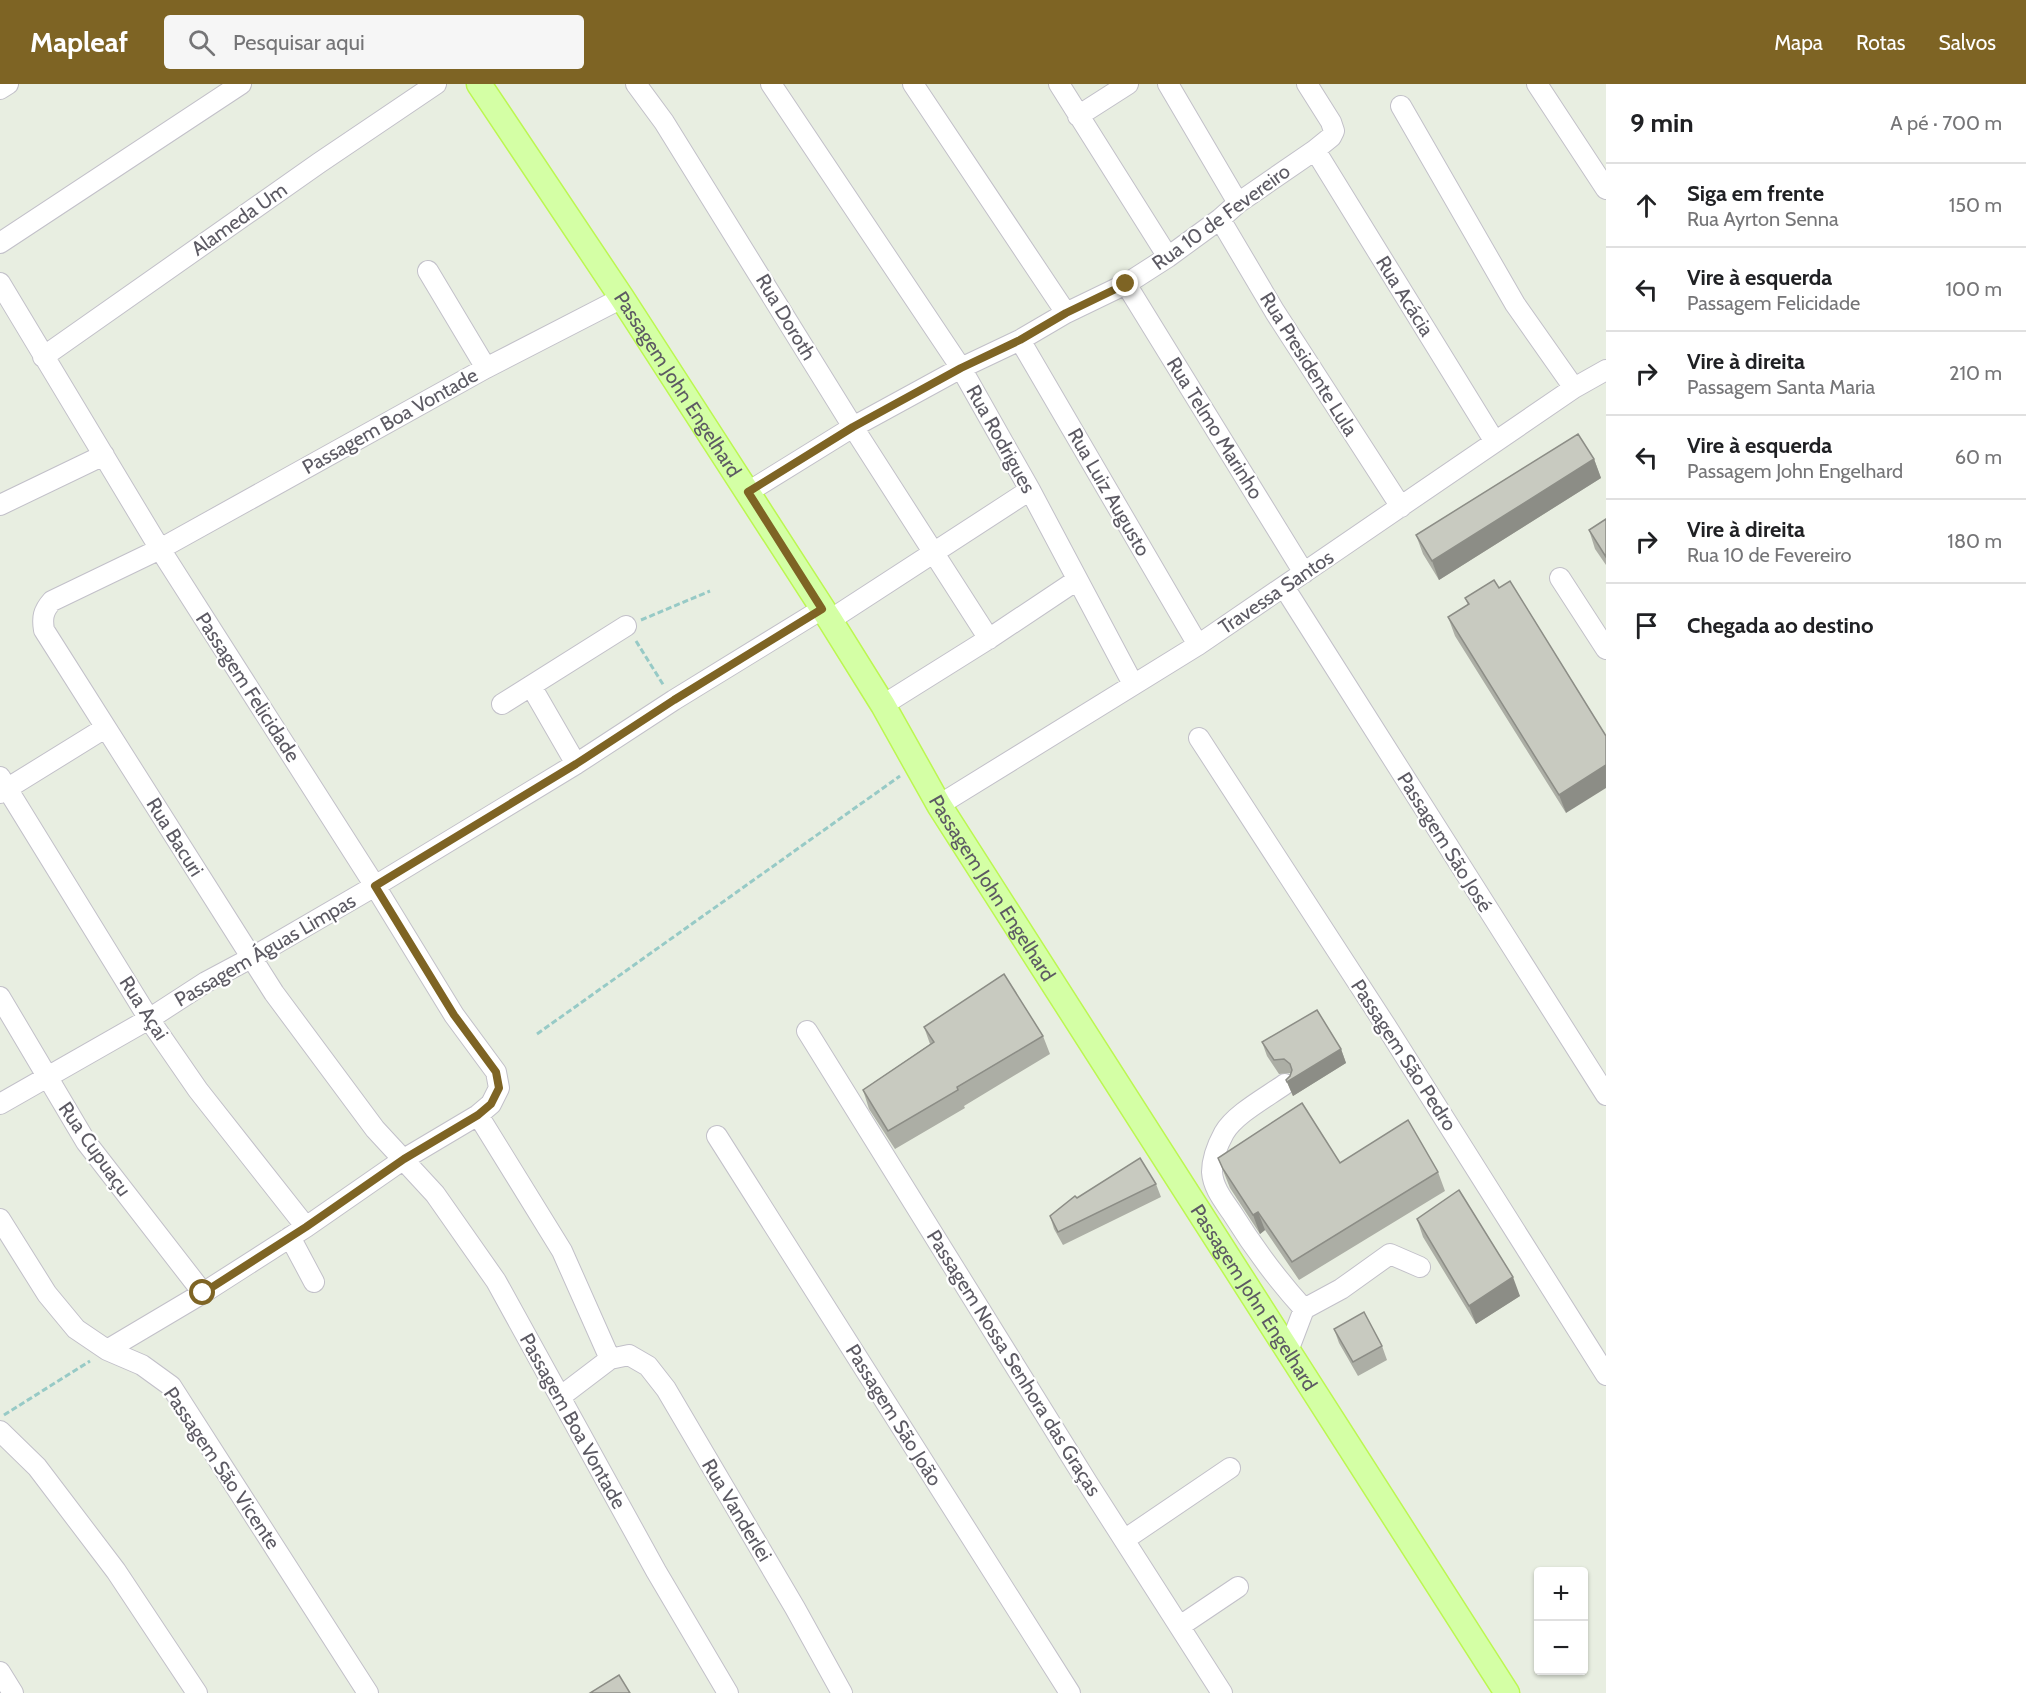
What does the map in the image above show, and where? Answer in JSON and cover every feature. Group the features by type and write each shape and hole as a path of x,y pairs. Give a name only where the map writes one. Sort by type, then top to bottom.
{"main road":[{"name":"Passagem John Engelhard","path":"479,84 622,298 826,614 883,705 939,805 1507,1693"}],"street":[{"path":"0,89 8,84"},
{"path":"0,243 241,84"},
{"name":"Alameda Um","path":"43,357 436,84"},
{"name":"Rua Doroth","path":"636,84 677,142 853,427 989,639"},
{"name":"Rua Rodrigues","path":"771,84 961,368 1030,490 1133,684"},
{"path":"913,84 1066,313"},
{"path":"1059,84 1168,256"},
{"path":"1078,116 1128,84"},
{"path":"1168,84 1238,203"},
{"name":"Rua 10 de Fevereiro","path":"748,492 853,427 961,368 1020,340 1066,313 1126,284 1315,150 1331,137 1334,131 1331,122 1307,84"},
{"path":"1537,84 1606,189"},
{"path":"1401,106 1515,304 1574,388"},
{"name":"Rua Acácia","path":"1315,150 1495,442"},
{"name":"Rua Presidente Lula","path":"1220,219 1275,312 1401,507"},
{"path":"428,271 486,368"},
{"name":"Passagem Felicidade","path":"0,283 160,549 375,886 454,1015 496,1072 499,1088 491,1104 478,1115"},
{"name":"Rua Telmo Marinho","path":"1126,284 1304,573"},
{"name":"Passagem Boa Vontade","path":"160,549 486,368 622,298"},
{"name":"Rua Luiz Augusto","path":"1020,340 1198,645"},
{"name":"Travessa Santos","path":"939,805 1198,645 1574,388 1606,370"},
{"path":"0,505 104,455"},
{"name":"Passagem Águas Limpas","path":"0,1104 149,1019 206,982 375,886 576,764 674,700 934,551 1030,490"},
{"name":"Rua Bacuri","path":"160,549 52,601 46,608 42,619 44,630 274,993 375,1129 404,1159"},
{"path":"1560,578 1606,649"},
{"path":"883,705 989,639 1077,580"},
{"name":"Passagem São José","path":"1284,587 1606,1095"},
{"path":"502,704 626,626"},
{"path":"531,686 576,764"},
{"path":"2,786 105,728"},
{"name":"Passagem São Pedro","path":"1199,738 1386,1026 1606,1375"},
{"name":"Rua Açai","path":"2,786 149,1019 298,1232 314,1282"},
{"name":"Rua Cupuaçu","path":"0,997 86,1142 203,1293"},
{"name":"Passagem Nossa Senhora das Graças","path":"807,1031 1222,1693"},
{"path":"1285,1084 1240,1116 1225,1131 1215,1153 1212,1173 1217,1190 1251,1244 1304,1309"},
{"path":"107,1350 203,1293 298,1232 404,1159 478,1115 562,1251 610,1359 560,1397"},
{"name":"Passagem São João","path":"717,1136 1070,1693"},
{"name":"Passagem Boa Vontade","path":"404,1159 435,1194 496,1281 656,1571 728,1693"},
{"name":"Passagem São Vicente","path":"0,1219 47,1294 76,1329 107,1350 142,1365 171,1386 368,1693"},
{"path":"1288,1351 1304,1309 1341,1289 1390,1254 1420,1267"},
{"name":"Rua Vanderlei","path":"610,1359 629,1355 648,1366 666,1389 795,1608 842,1693"},
{"path":"0,1431 37,1467 116,1571 197,1693"},
{"path":"1124,1540 1230,1468"},
{"path":"1180,1626 1238,1587"},
{"path":"0,1672 13,1693"}],"path":[{"path":"674,700 626,626 710,591"},
{"path":"537,1034 917,764"},
{"path":"0,1417 107,1350"}],"building":[{"path":"1578,434 1594,459 1432,561 1416,535"},
{"path":"1606,519 1606,557 1589,530"},
{"path":"1494,580 1499,588 1510,581 1606,736 1606,765 1559,795 1448,617 1469,604 1465,598"},
{"path":"1004,974 1043,1036 888,1131 863,1090 934,1042 924,1027"},
{"path":"1317,1010 1341,1049 1287,1082 1292,1070 1290,1064 1284,1059 1274,1060 1262,1042"},
{"path":"1302,1103 1340,1163 1408,1120 1438,1172 1292,1262 1258,1212 1253,1215 1218,1158"},
{"path":"1140,1158 1156,1184 1058,1232 1050,1216 1075,1196 1077,1198"},
{"path":"1459,1190 1513,1277 1469,1306 1417,1219"},
{"path":"1364,1312 1382,1346 1353,1362 1334,1329"},
{"path":"619,1675 630,1693 590,1693"}],"route":[{"path":"203,1293 306,1227 404,1159 478,1115 491,1104 499,1088 496,1072 454,1015 375,886 576,764 674,700 822,609 748,492 853,427 961,368 1020,340 1066,313 1126,284"}]}
